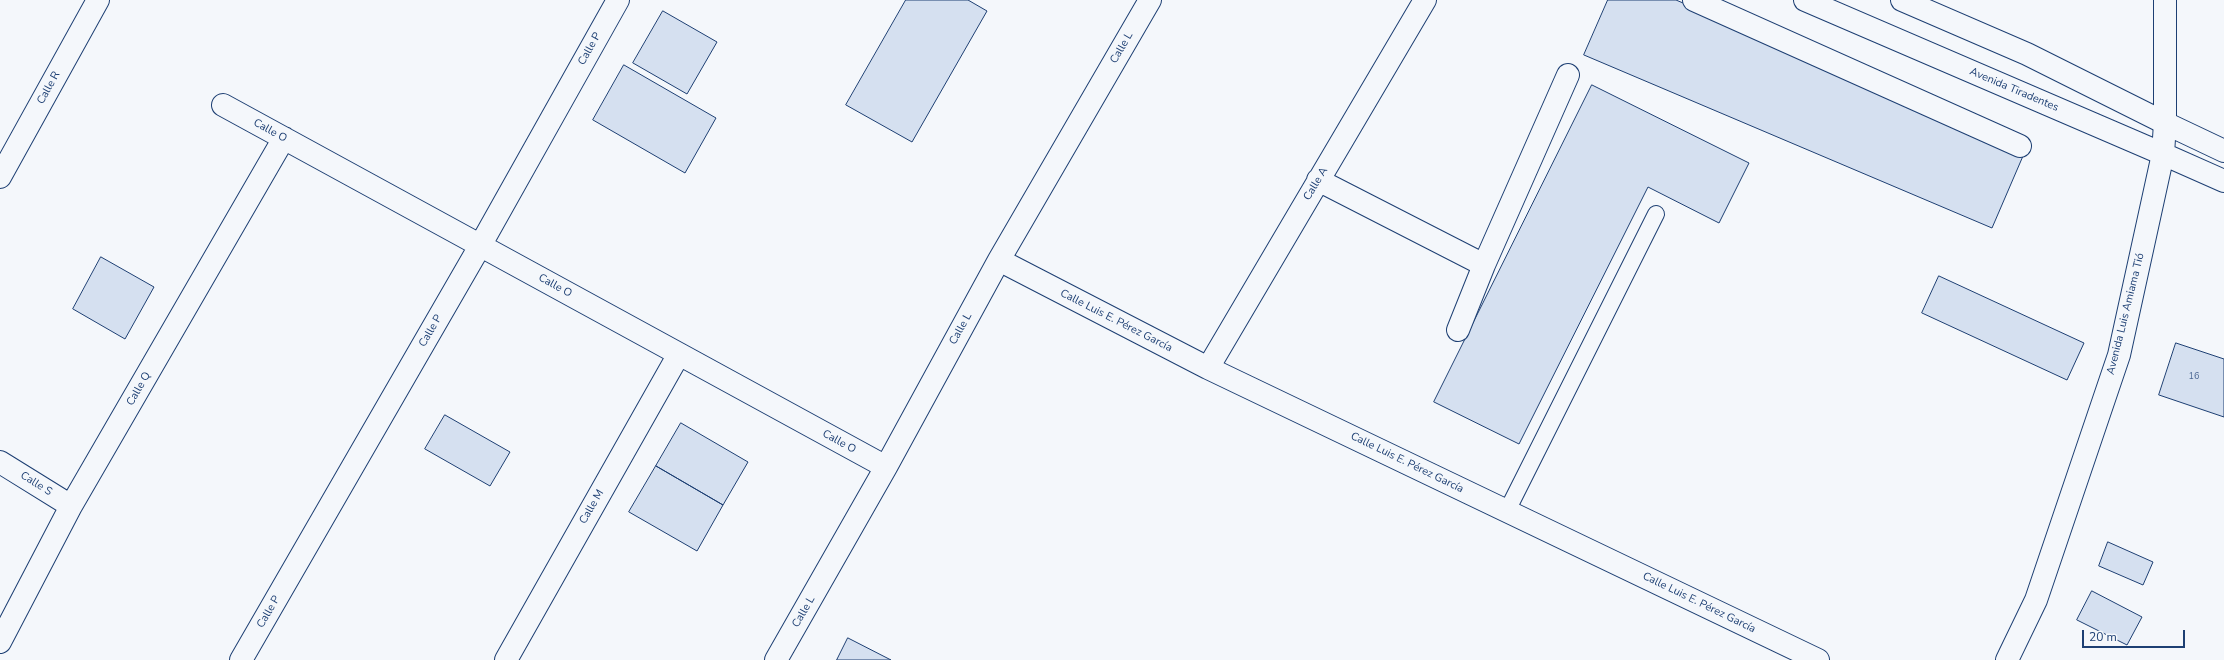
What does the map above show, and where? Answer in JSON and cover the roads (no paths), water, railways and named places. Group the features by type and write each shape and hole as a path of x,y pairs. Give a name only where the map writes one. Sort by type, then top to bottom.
{"street":[{"name":"Calle R","path":"0,177 98,0"},
{"name":"Calle P","path":"241,660 480,246 618,0"},
{"name":"Calle L","path":"776,660 886,467 999,260 1150,0"},
{"name":"Calle A","path":"1208,368 1425,0"},
{"path":"1694,0 2020,146"},
{"name":"Avenida Tiradentes","path":"1805,0 2224,181"},
{"path":"1902,0 2027,54 2224,151"},
{"name":"Avenida Luis Amiama Tió","path":"2006,660 2036,600 2119,355 2163,154 2165,123 2165,0"},
{"path":"1458,330 1484,265 1568,75"},
{"name":"Calle O","path":"223,105 886,467"},
{"name":"Calle Q","path":"0,642 71,506 284,138"},
{"path":"1318,180 1484,265"},
{"name":"Calle Luis E. Pérez García","path":"999,260 1208,368 1818,660"},
{"name":"Calle M","path":"506,660 679,354"},
{"name":"Calle S","path":"0,462 71,506"}],"lane":[{"path":"1507,511 1656,214"}]}
